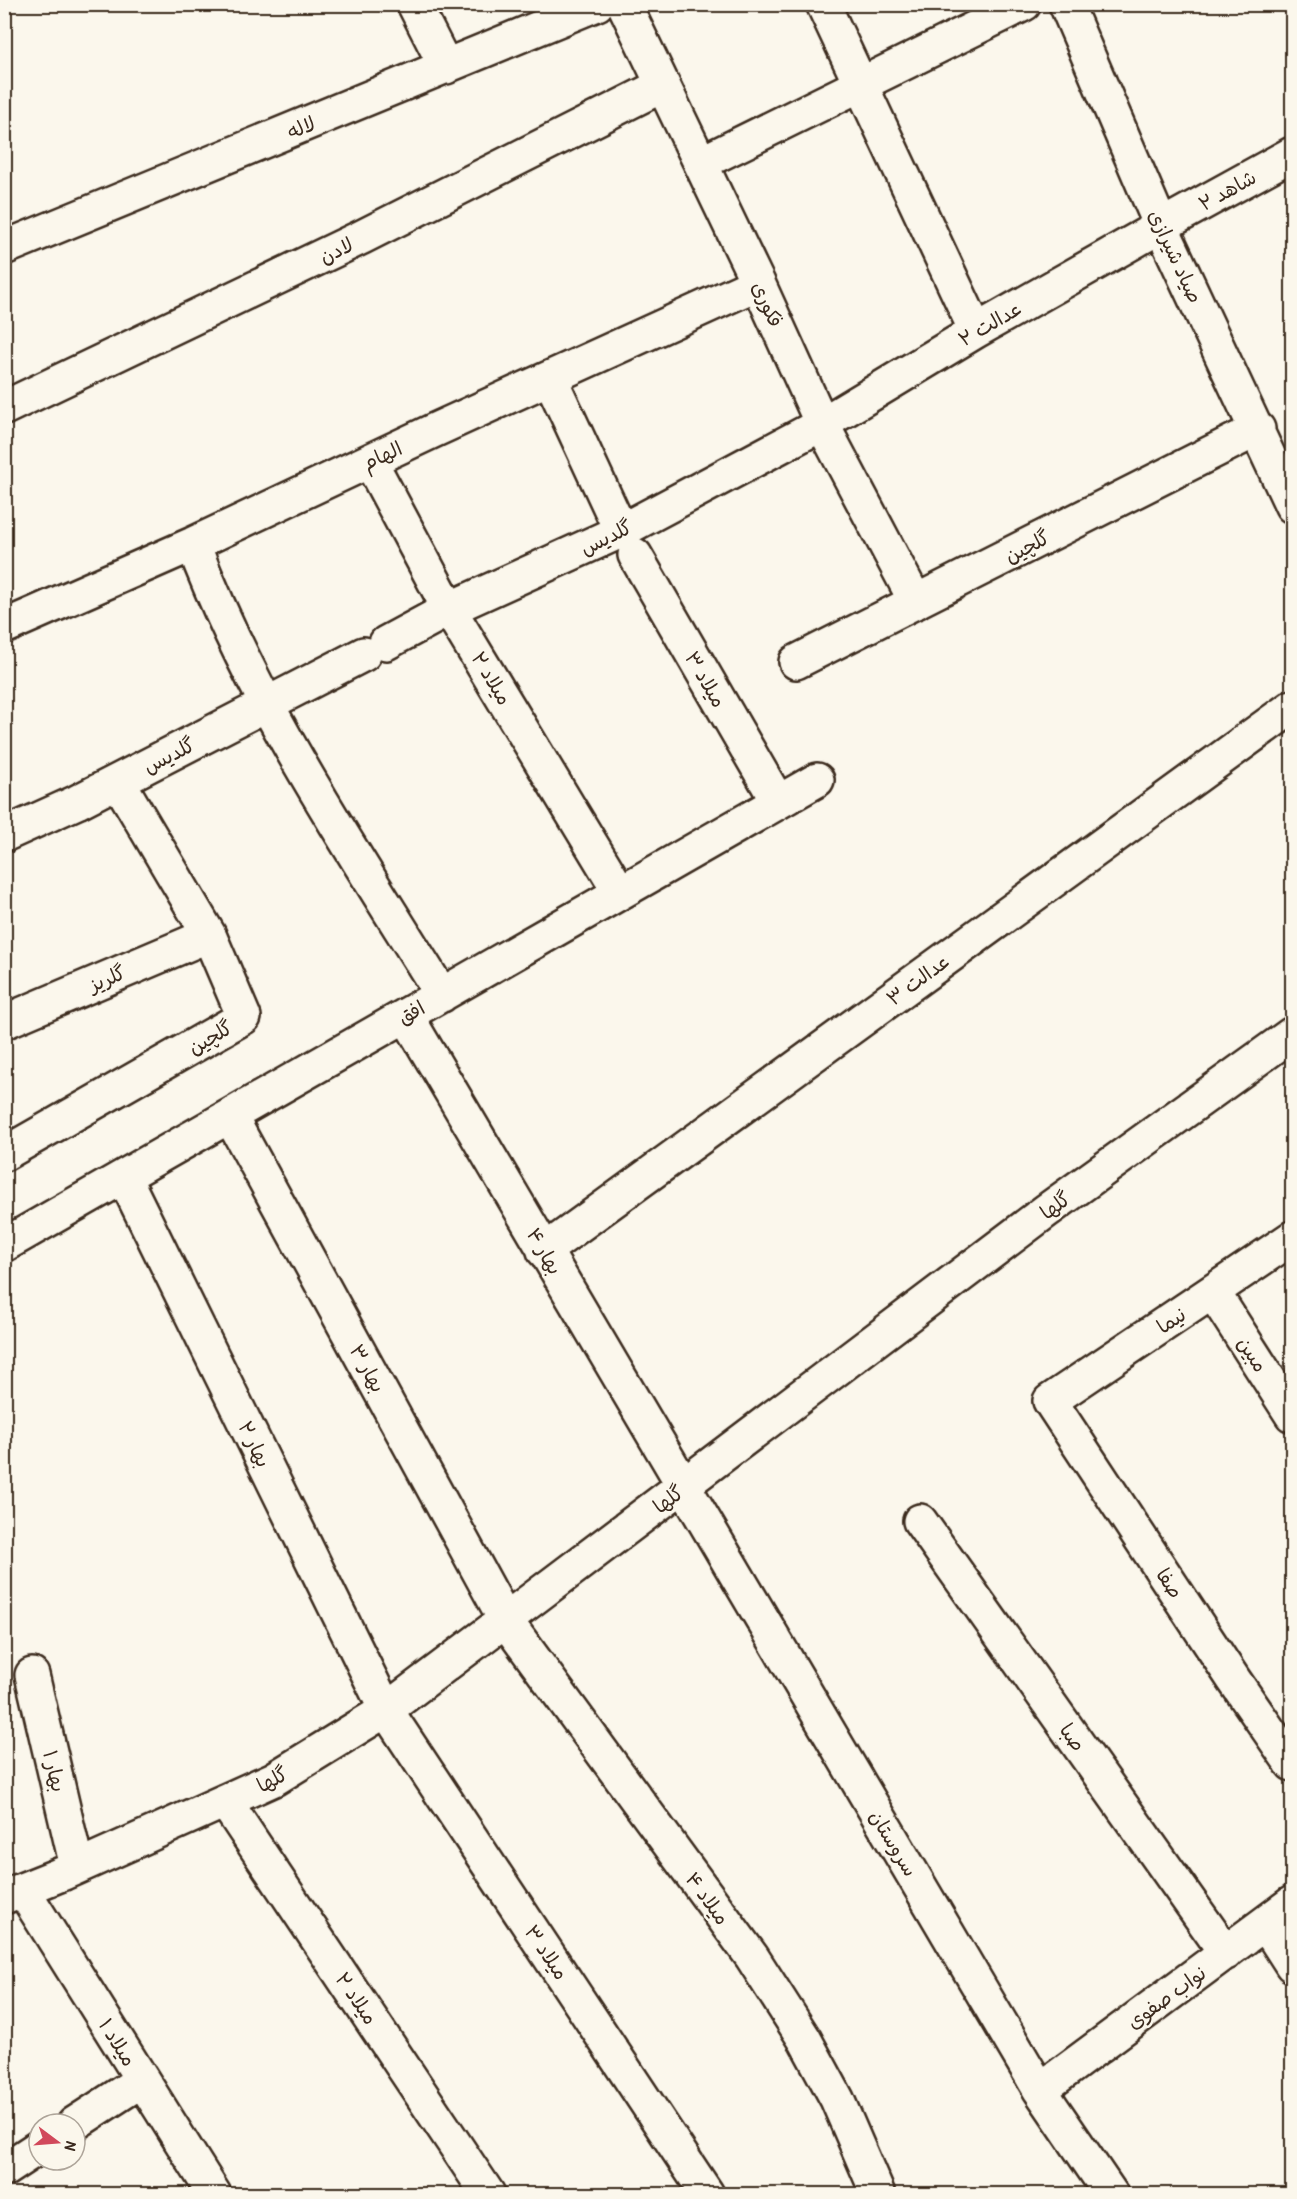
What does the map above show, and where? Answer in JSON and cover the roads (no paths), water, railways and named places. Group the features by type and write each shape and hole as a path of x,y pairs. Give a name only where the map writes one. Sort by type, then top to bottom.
{"street":[{"path":"414,4 446,67"},
{"name":"لاله","path":"4,249 597,4"},
{"name":"فکوری","path":"624,4 758,283 822,424 916,602"},
{"path":"823,4 976,331"},
{"path":"701,163 1024,4"},
{"name":"صیاد شیرازی","path":"1065,4 1161,226 1293,506"},
{"name":"لادن","path":"4,408 362,237 663,85"},
{"name":"شاهد ۲","path":"1161,226 1293,154"},
{"name":"عدالت ۲","path":"822,424 976,331 1161,226"},
{"name":"الهام","path":"4,627 193,544 758,283"},
{"name":"میلاد ۳","path":"550,378 628,543 777,802"},
{"name":"گلدیس","path":"4,835 77,802 268,705 449,609 628,543 822,424"},
{"name":"گلچین","path":"796,662 1258,429"},
{"name":"میلاد ۲","path":"370,461 449,609 620,892"},
{"path":"193,544 205,576 248,668 313,787 442,994"},
{"name":"عدالت ۳","path":"544,1251 1293,708"},
{"name":"افق","path":"4,1245 817,780"},
{"name":"گلچین","path":"4,1154 244,1017 209,935 118,781"},
{"name":"گلریز","path":"4,1022 209,935"},
{"name":"بهار ۴","path":"406,1015 683,1487"},
{"name":"گلها","path":"14,1894 274,1779 386,1710 1046,1211 1293,1034"},
{"name":"بهار ۳","path":"230,1116 506,1621"},
{"name":"بهار ۲","path":"124,1177 386,1710"},
{"name":"نیما","path":"1050,1401 1293,1238"},
{"name":"مبین","path":"1213,1292 1293,1415"},
{"name":"صفا","path":"1050,1401 1234,1680 1293,1764"},
{"name":"سروستان","path":"683,1487 1040,2090 1111,2194"},
{"name":"صبا","path":"920,1521 1226,1953"},
{"name":"میلاد ۴","path":"506,1621 752,1957 805,2040 837,2099 878,2194"},
{"name":"بهار ۱","path":"32,1675 77,1867"},
{"name":"میلاد ۳","path":"386,1710 707,2194"},
{"name":"میلاد ۲","path":"225,1802 488,2194"},
{"name":"میلاد ۱","path":"14,1894 142,2080 214,2194"},
{"name":"نواب صفوی","path":"1040,2090 1293,1903"},
{"path":"1265,1923 1293,1965"},
{"path":"87,2116 142,2080"},
{"path":"4,2170 27,2155"}]}
